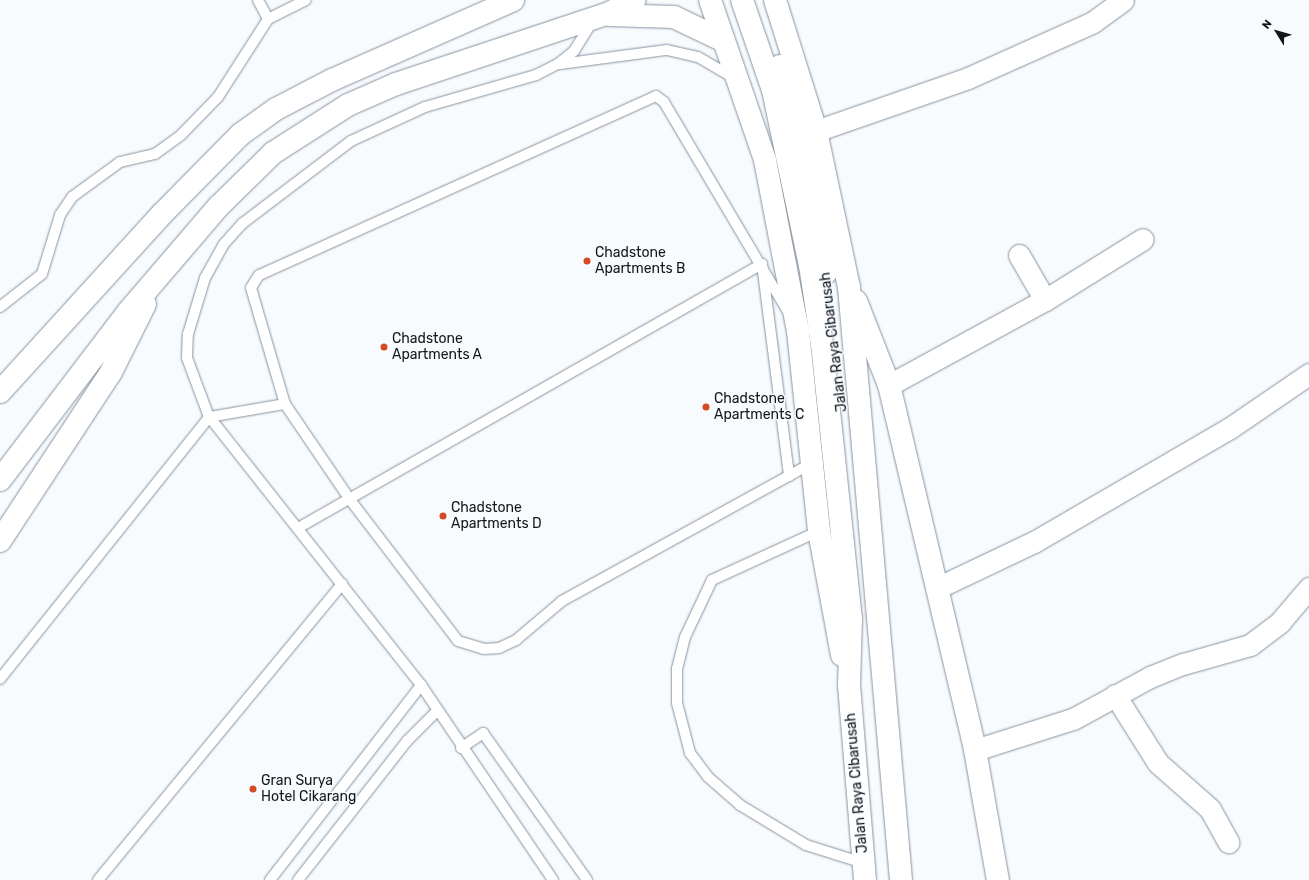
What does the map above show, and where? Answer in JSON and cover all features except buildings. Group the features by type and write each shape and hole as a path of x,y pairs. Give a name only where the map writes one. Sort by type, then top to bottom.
{"main road":[{"path":"0,392 162,214 241,134 276,109 332,80 513,0"},
{"path":"0,480 158,278 219,206 273,153 348,105 396,84 601,16 635,0"},
{"name":"Jalan Raya Cibarusah","path":"742,0 773,90 810,265 857,616 884,690"},
{"name":"Jalan Raya Cibarusah","path":"756,0 791,101 818,219 832,316 857,616 849,685"},
{"name":"Jalan Raya Cibarusah","path":"775,0 816,131 849,287 901,880"},
{"name":"Jalan Raya Cibarusah","path":"715,4 724,41 765,160 798,331 819,531 849,685 864,871"},
{"path":"601,16 674,17 724,41"},
{"path":"0,541 111,372 158,278"},
{"path":"849,287 889,385 975,750 998,880"}],"street":[{"path":"816,131 975,75 1093,22 1123,0"},
{"path":"889,385 1045,300 1143,239"},
{"path":"1019,255 1045,300"},
{"path":"937,588 1034,542 1230,428 1309,374"},
{"path":"975,750 1073,719 1115,694 1183,664 1250,645 1280,622 1309,588"},
{"path":"1115,694 1158,763 1210,808 1228,842"}],"lane":[{"path":"258,0 268,19"},
{"path":"0,307 42,274 60,215 72,197 120,162 155,154 192,125 218,97 268,19 306,0"},
{"path":"553,880 420,685 210,417 187,358 188,334 205,278 223,245 243,223 351,141 425,107 536,75 558,64 574,51 601,16"},
{"path":"558,64 666,50 698,57 738,80"},
{"path":"798,331 762,264 660,98 651,98 259,275 251,288 285,404 351,501 458,641 484,649 499,648 516,640 562,600 812,463"},
{"path":"298,528 351,501 762,264"},
{"path":"762,264 789,476"},
{"path":"0,679 210,417 285,404"},
{"path":"819,531 712,580 685,637 677,668 677,703 690,753 708,777 740,805 806,845 864,871"},
{"path":"98,880 342,584"},
{"path":"276,878 420,685"},
{"path":"298,880 407,741 437,712"},
{"path":"462,748 483,733 587,880"}],"place":[{"name":"Chadstone Apartments B","path":"587,261"},
{"name":"Chadstone Apartments A","path":"384,347"},
{"name":"Chadstone Apartments C","path":"706,407"},
{"name":"Chadstone Apartments D","path":"443,516"},
{"name":"Gran Surya Hotel Cikarang","path":"253,789"}]}
